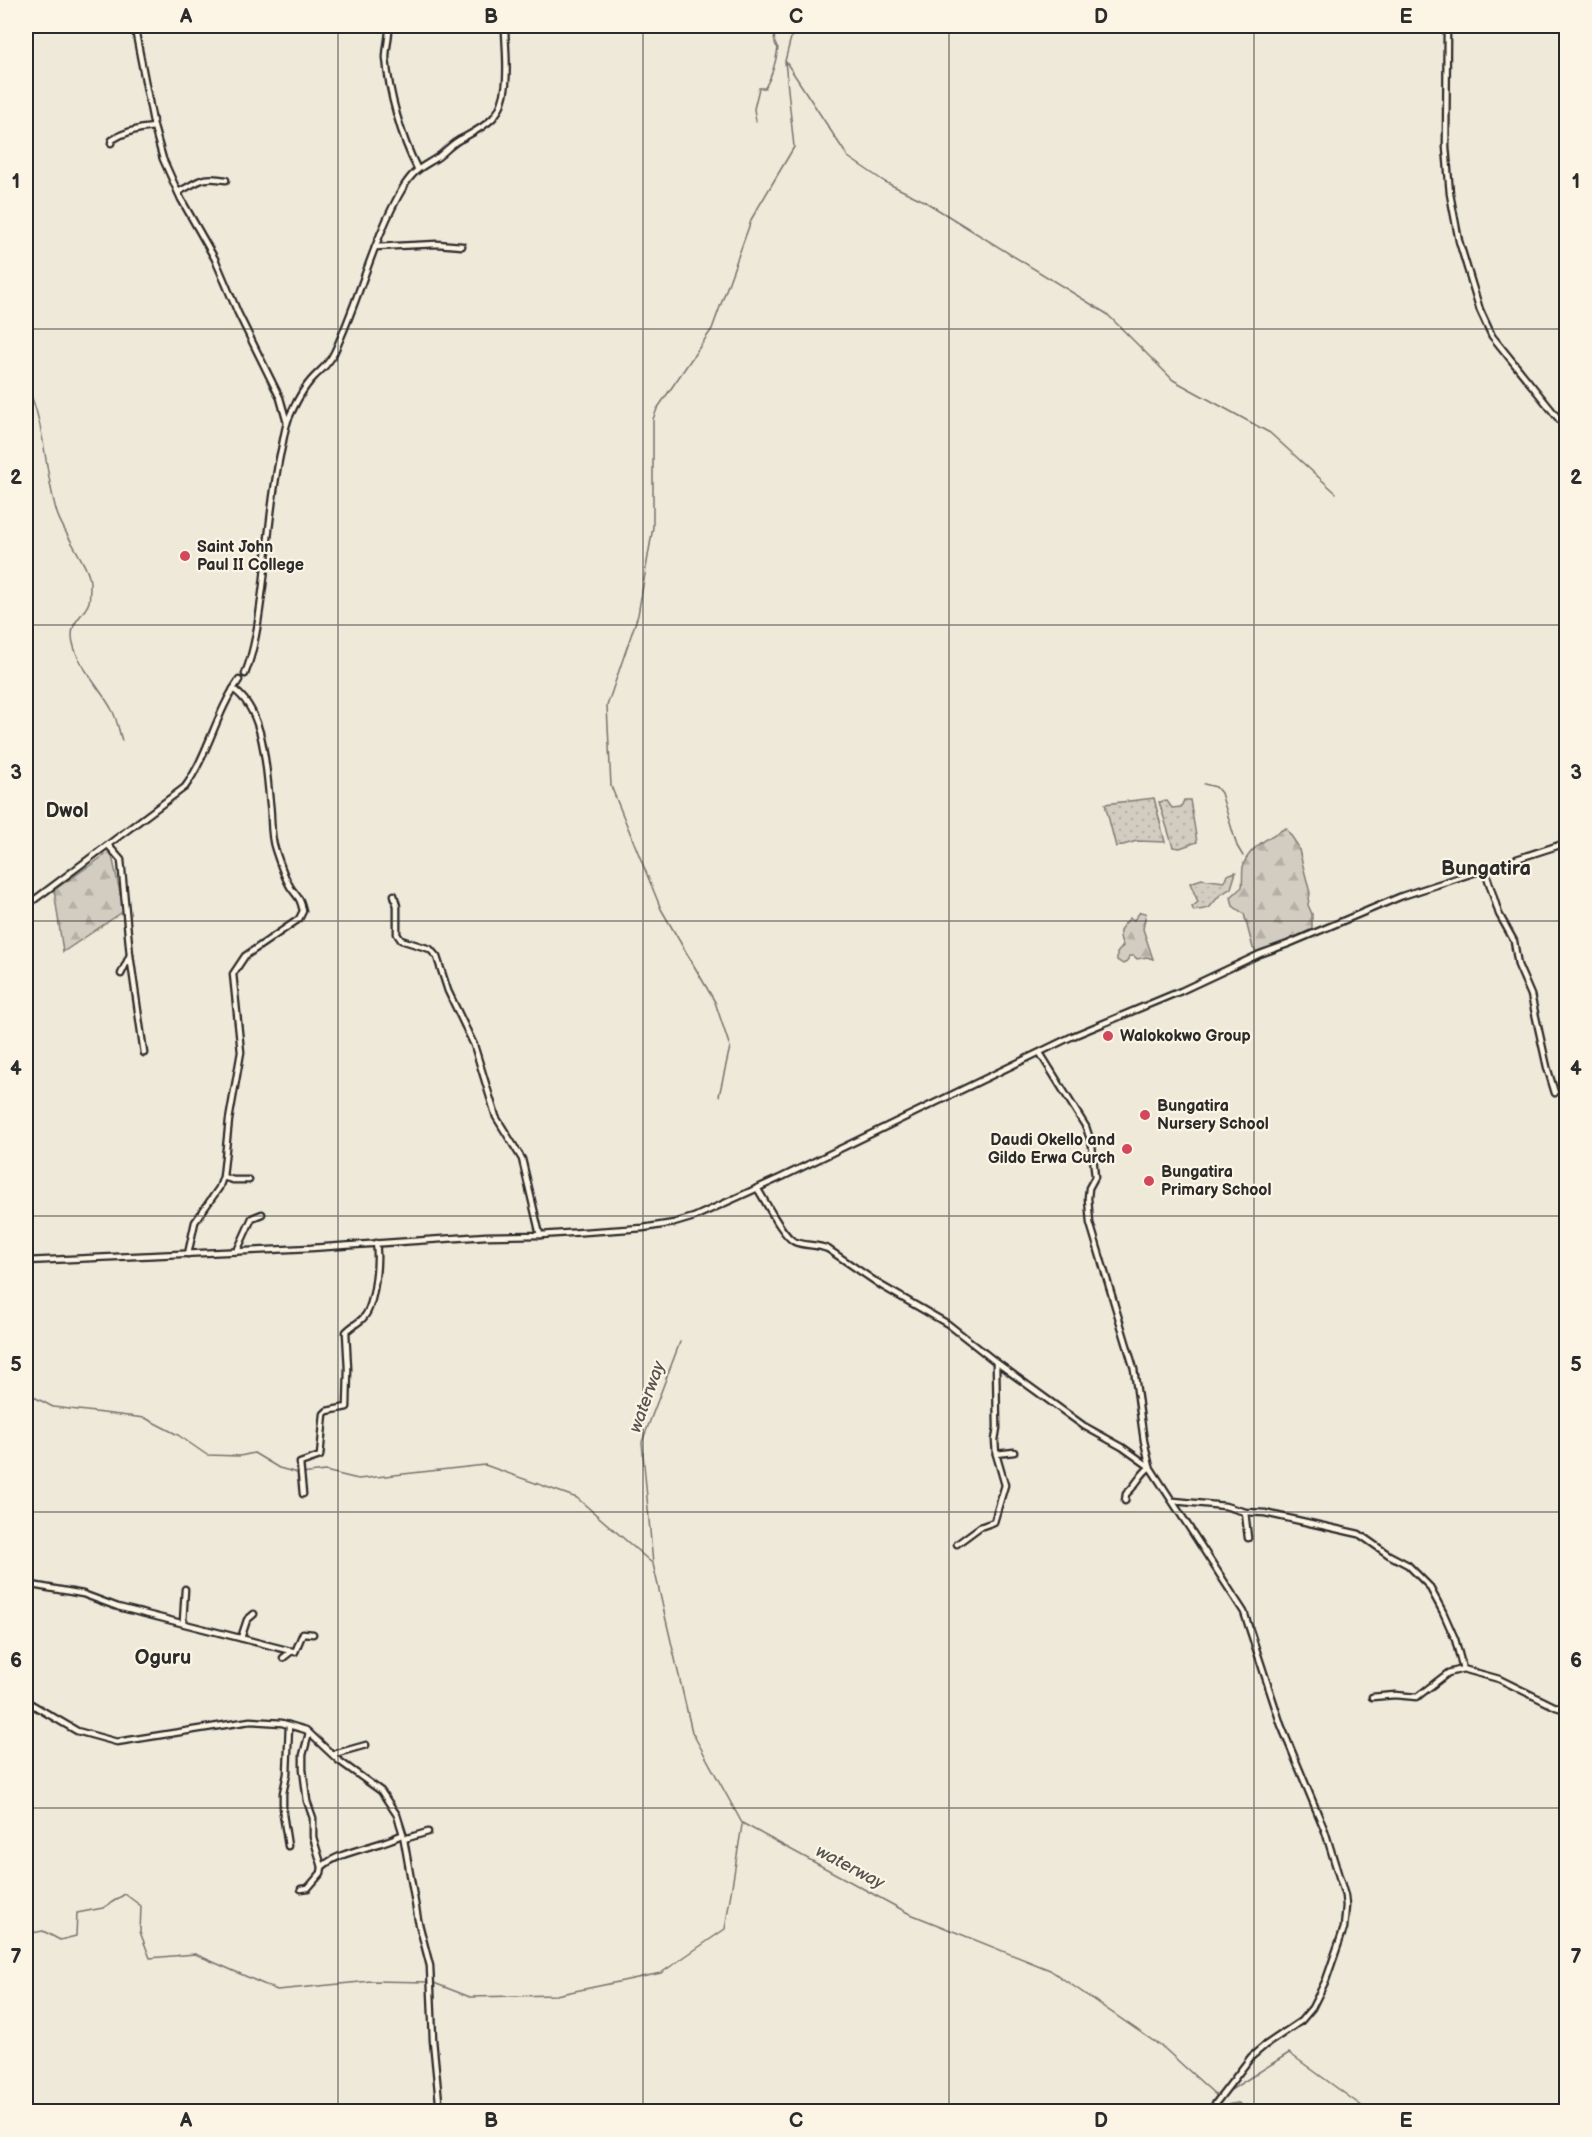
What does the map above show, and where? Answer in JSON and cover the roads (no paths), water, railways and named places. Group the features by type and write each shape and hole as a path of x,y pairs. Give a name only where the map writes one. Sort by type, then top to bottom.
{"street":[{"path":"389,26 386,40 388,79 404,137 417,168"},
{"path":"245,674 256,641 273,486 287,423 293,409 313,378 324,369 333,356 391,210 417,168 463,137 474,134 495,116 505,92 505,26"},
{"path":"1447,26 1446,147 1450,194 1459,241 1480,310 1492,336 1566,428"},
{"path":"135,29 154,127 163,159 178,192 216,259 238,313 280,398 287,423"},
{"path":"111,143 117,136 154,127"},
{"path":"178,192 204,178 226,180"},
{"path":"375,247 437,244 462,246"},
{"path":"26,906 185,787 193,776 239,680"},
{"path":"188,1254 195,1222 219,1188 223,1177 241,1052 233,974 245,956 299,919 303,911 300,898 288,882 272,840 264,748 259,729 242,695 233,689"},
{"path":"26,1261 540,1235 643,1228 674,1223 758,1188 1073,1036 1181,991 1260,954 1402,896 1566,843"},
{"path":"108,845 121,860 130,955 144,1053"},
{"path":"1485,870 1499,914 1514,940 1518,965 1531,995 1555,1093"},
{"path":"394,895 397,906 397,934 406,942 430,949 437,957 448,991 474,1045 496,1117 522,1160 540,1235"},
{"path":"121,974 130,955"},
{"path":"1040,1053 1086,1127 1092,1145 1095,1177 1089,1188 1090,1223 1134,1369 1150,1467"},
{"path":"223,1177 233,1180 249,1180"},
{"path":"758,1188 784,1233 793,1241 828,1249 882,1286 948,1324 1084,1426 1122,1447 1150,1467 1239,1602 1249,1622 1283,1731 1325,1831 1337,1866 1346,1906 1344,1928 1326,1980 1312,2008 1300,2021 1251,2057 1209,2112"},
{"path":"237,1251 252,1218 262,1214"},
{"path":"303,1494 300,1463 320,1456 324,1414 327,1411 347,1407 346,1332 351,1325 363,1318 371,1305 376,1267 376,1243"},
{"path":"957,1544 980,1527 994,1522 1005,1485 996,1454 996,1362"},
{"path":"996,1454 1014,1452"},
{"path":"1125,1501 1126,1494 1139,1482 1143,1472 1150,1467"},
{"path":"1174,1501 1225,1506 1359,1534 1408,1565 1429,1586 1455,1639 1462,1669"},
{"path":"1245,1512 1248,1538"},
{"path":"26,1584 83,1594 118,1607 292,1651"},
{"path":"183,1622 185,1589"},
{"path":"242,1638 247,1620 254,1614"},
{"path":"283,1658 292,1651 295,1652 303,1633 313,1634"},
{"path":"1372,1697 1395,1695 1417,1697 1448,1673 1462,1669 1499,1680 1566,1710"},
{"path":"26,1701 77,1731 117,1742 250,1721 289,1725 309,1733 338,1760 381,1791 397,1815 403,1836 418,1920 430,1966 434,2051 440,2112"},
{"path":"288,1846 283,1814 283,1793 287,1774 289,1725"},
{"path":"301,1889 308,1888 321,1874 322,1867 313,1837 313,1818 307,1801 302,1765 309,1733"},
{"path":"334,1754 366,1745"},
{"path":"322,1867 333,1859 350,1852 370,1848 403,1836 428,1832"}],"waterway":[{"path":"756,121 754,109 759,88 765,88 776,58 778,48 774,40 776,26"},
{"path":"719,1096 730,1047 715,1002 661,909 611,786 607,706 638,615 653,527 653,419 657,409 712,329 752,218 794,147 785,61 794,26"},
{"path":"786,62 848,157 885,182 924,201 1107,314 1173,380 1270,433 1336,493"},
{"path":"26,384 33,399 41,431 57,513 89,576 89,602 73,629 73,643 85,669 112,710 122,741"},
{"path":"1204,784 1216,787 1221,793 1237,846 1243,856"},
{"name":"waterway","path":"680,1342 642,1442 653,1564 692,1732 742,1823 908,1913 1050,1970 1165,2049 1218,2097"},
{"path":"26,1397 32,1396 53,1407 145,1418 178,1435 207,1455 240,1456 254,1453 279,1468 301,1474 325,1471 358,1479 485,1465 577,1498 652,1563"},
{"path":"434,1983 470,1997 556,1995 661,1973 725,1929 742,1825"},
{"path":"26,1934 43,1931 60,1940 76,1936 77,1913 103,1908 125,1894 141,1906 140,1932 150,1958 195,1954 277,1990 371,1981 429,1982"},
{"name":"waterway","path":"1226,2093 1289,2053 1370,2112"},
{"path":"1226,2105 1238,2103 1243,2106 1247,2105"}],"place":[{"name":"Saint John Paul II College","path":"185,556"},
{"name":"Walokokwo Group","path":"1108,1036"},
{"name":"Bungatira Nursery School","path":"1145,1115"},
{"name":"Daudi Okello and Gildo Erwa Curch","path":"1127,1149"},
{"name":"Bungatira Primary School","path":"1149,1181"}],"district":[{"name":"Dwol","path":"67,811"},
{"name":"Bungatira","path":"1486,869"},
{"name":"Oguru","path":"163,1658"}]}
